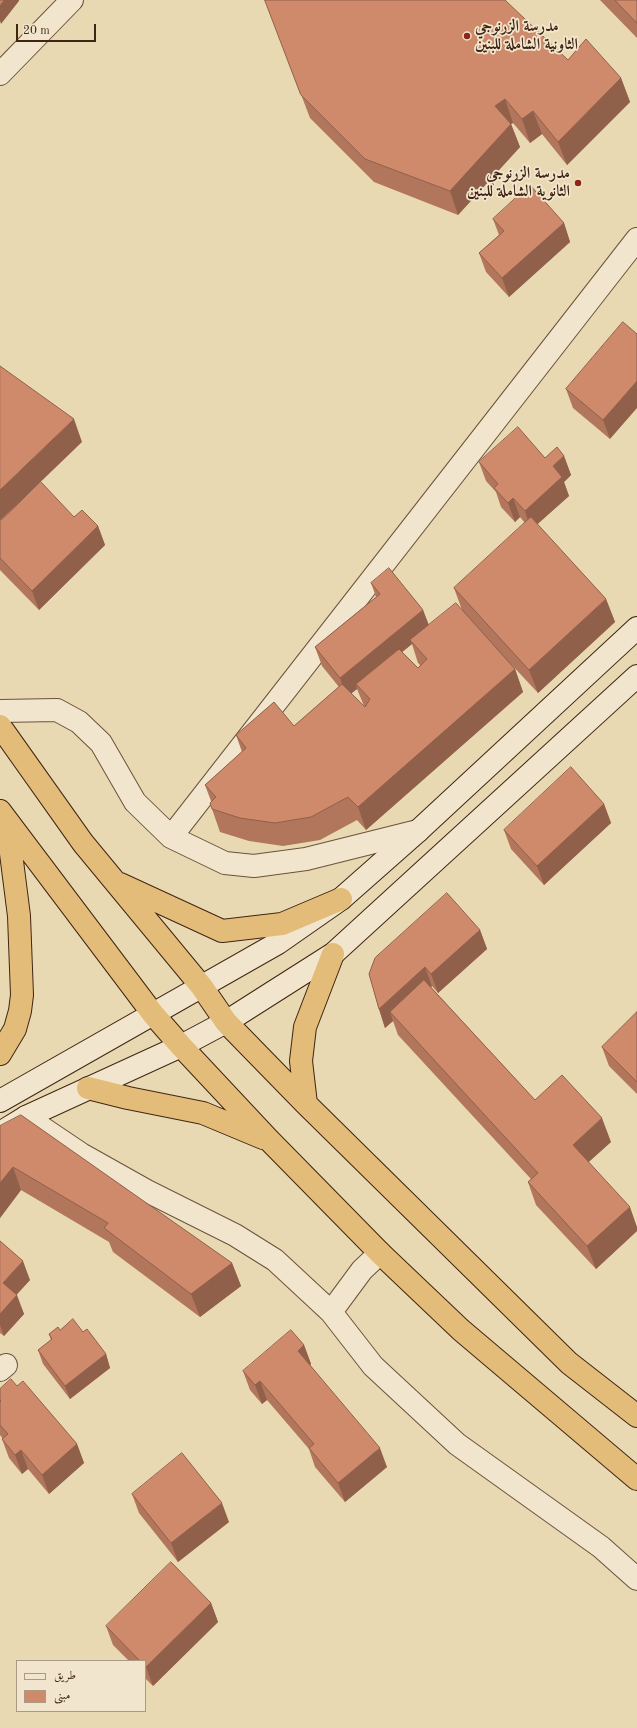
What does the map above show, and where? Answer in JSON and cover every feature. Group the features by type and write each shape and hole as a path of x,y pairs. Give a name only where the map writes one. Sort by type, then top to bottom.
{"highway":[{"path":"0,726 83,843 202,987 226,1022 306,1104 569,1363 637,1416"},
{"path":"3,816 153,1014 269,1140 380,1253 461,1330 637,1479"},
{"path":"0,1054 15,1029 20,1011 22,995 19,916 3,816"},
{"path":"114,881 222,931 282,924 341,899"},
{"path":"306,1104 301,1061 305,1027 333,954"},
{"path":"88,1088 128,1098 203,1113 269,1140"}],"street":[{"path":"0,74 72,0"},
{"path":"171,837 637,239"},
{"path":"0,1101 278,943 341,899 418,831 637,628"},
{"path":"0,1133 26,1117 181,1046 226,1022 333,954 637,676"},
{"path":"0,711 57,710 79,722 101,743 135,802 171,837 225,863 254,866 306,858 418,831"},
{"path":"26,1117 81,1154 147,1191 235,1235 268,1256 298,1281 331,1312 373,1366 457,1444 601,1547 637,1579"},
{"path":"331,1312 362,1270 380,1253"}],"building":[{"path":"0,0 4,0 0,6"},
{"path":"265,0 505,0 568,60 586,39 621,78 558,142 533,111 522,119 505,99 495,106 511,124 450,191 365,159 301,95"},
{"path":"615,0 637,0 637,23"},
{"path":"530,185 564,223 502,278 479,253 504,231 493,219"},
{"path":"623,322 637,334 637,381 603,420 566,389"},
{"path":"0,366 74,419 0,490"},
{"path":"518,427 545,458 557,447 564,456 553,466 562,477 525,511 513,498 508,503 494,488 498,484 479,462"},
{"path":"41,482 74,517 82,510 98,526 32,591 0,558 0,522"},
{"path":"531,517 606,599 529,670 454,588"},
{"path":"389,568 423,610 340,678 315,647 380,594 371,583"},
{"path":"456,603 515,669 358,807 348,797 311,817 275,823 240,818 212,809 210,803 216,797 205,785 246,748 236,735 274,702 294,726 342,684 365,707 370,699 356,684 399,649 418,668 427,659 410,640"},
{"path":"571,767 604,804 537,866 504,830"},
{"path":"447,893 480,930 431,974 425,967 379,1009 369,974 375,958"},
{"path":"424,980 535,1100 562,1075 602,1118 573,1145 630,1207 587,1246 528,1182 538,1173 390,1012"},
{"path":"637,1012 637,1082 602,1047"},
{"path":"21,1115 232,1263 191,1294 104,1228 108,1223 13,1167 0,1183 0,1126"},
{"path":"0,1241 23,1261 3,1283 17,1295 0,1314"},
{"path":"73,1319 83,1332 87,1329 106,1354 65,1386 38,1350 52,1339 49,1334 58,1327 60,1330"},
{"path":"291,1330 304,1345 298,1351 380,1448 338,1483 309,1448 314,1444 260,1381 255,1385 243,1371"},
{"path":"11,1379 17,1386 23,1381 77,1444 42,1475 21,1450 15,1455 2,1439 8,1434 0,1425 0,1389"},
{"path":"182,1453 222,1503 171,1543 132,1494"},
{"path":"171,1562 211,1603 146,1667 146,1660 139,1660 106,1626"}],"place":[{"name":"مدرسة الزرنوجي الثاونية الشاملة للبنين","path":"467,36"},
{"name":"مدرسة الزرنوجي الثانوية الشاملة للبنين","path":"578,183"}]}
